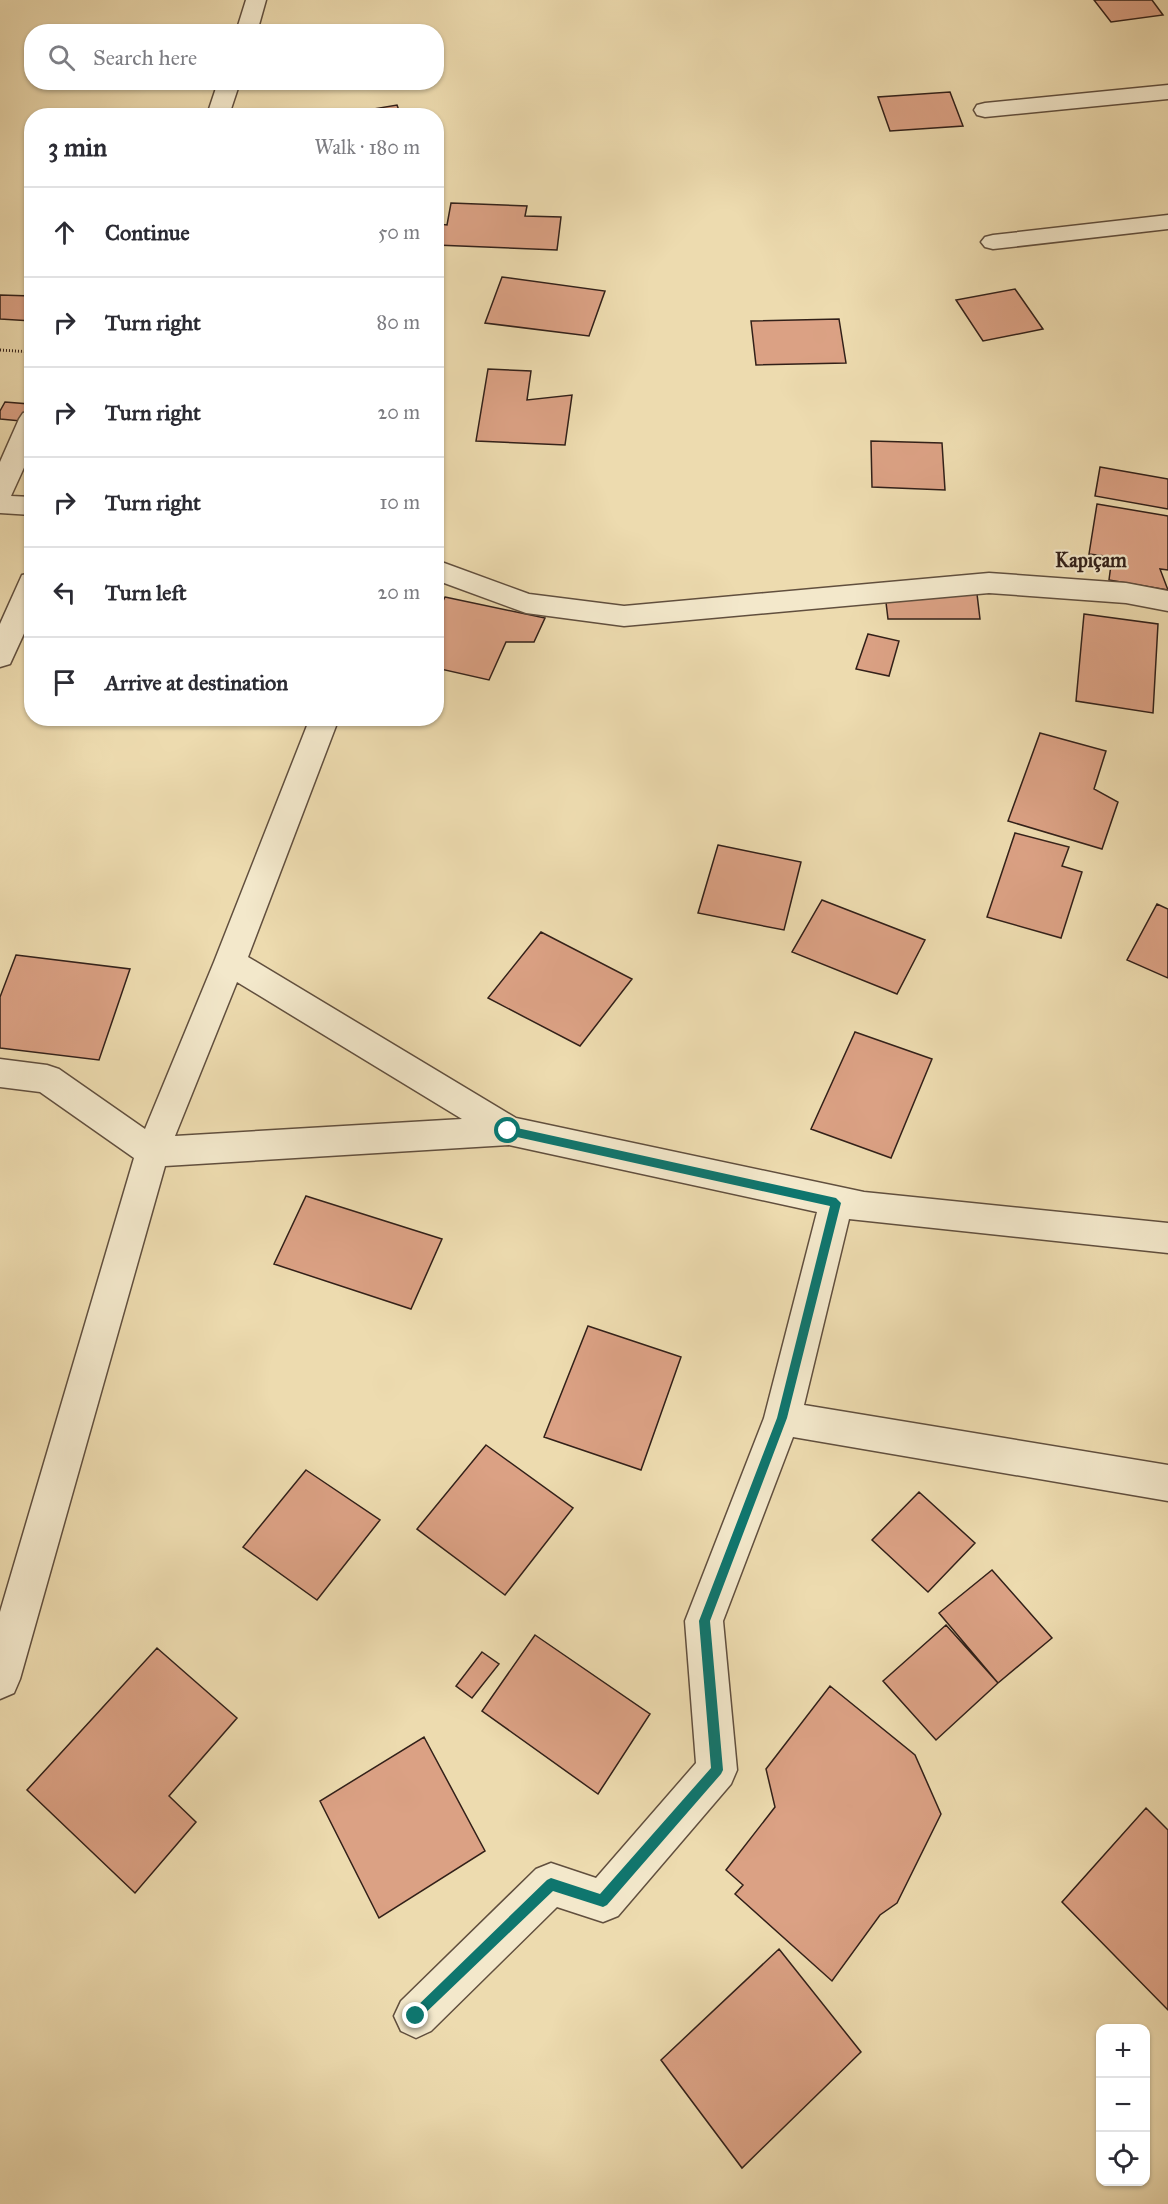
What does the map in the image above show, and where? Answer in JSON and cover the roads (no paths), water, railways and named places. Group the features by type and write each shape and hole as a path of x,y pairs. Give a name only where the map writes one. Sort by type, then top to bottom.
{"street":[{"path":"248,24 256,0"},
{"path":"220,108 226,90"},
{"path":"985,110 1168,92"},
{"path":"993,242 1168,222"},
{"path":"0,492 24,437"},
{"path":"0,504 24,506"},
{"path":"444,572 526,603 624,616 989,583 1126,593 1168,601"},
{"path":"0,657 24,601"},
{"path":"0,1679 152,1152 230,962 322,726"},
{"path":"230,962 508,1131"},
{"path":"0,1073 47,1079 152,1152 508,1131 864,1208 1168,1238"},
{"path":"416,2016 551,1884 603,1901 717,1770 704,1621 782,1418 836,1203"},
{"path":"782,1418 1168,1483"}],"district":[{"name":"Kapıçam","path":"1091,560"}]}
